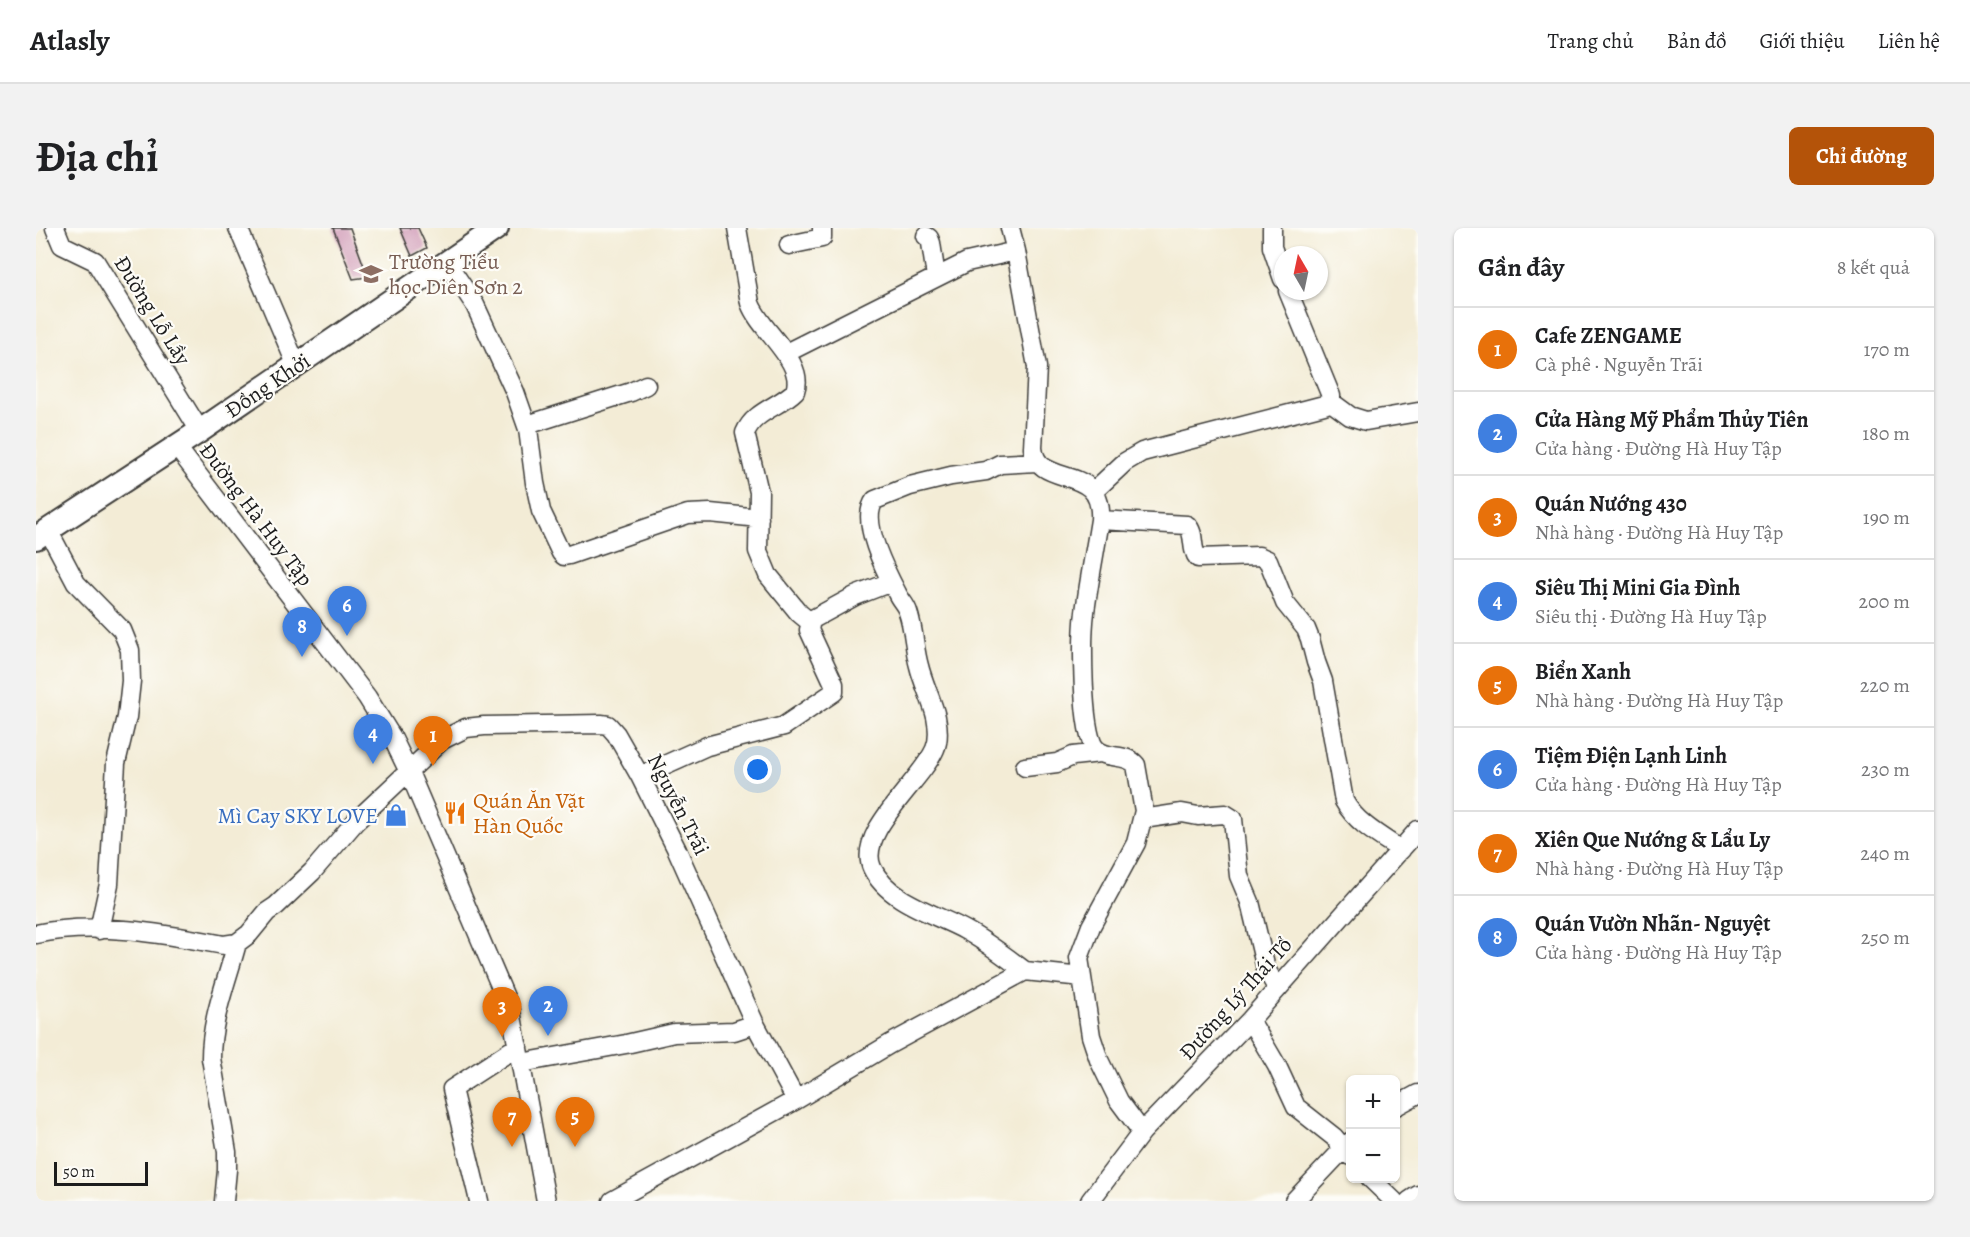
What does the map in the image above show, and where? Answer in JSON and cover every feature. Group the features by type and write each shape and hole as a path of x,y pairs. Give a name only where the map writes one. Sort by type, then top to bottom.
{"main road":[{"name":"Đồng Khởi","path":"42,534 200,431 497,228"}],"street":[{"name":"Đường Lỗ Lầy","path":"55,228 62,245 94,261 200,431"},
{"path":"238,228 296,364"},
{"path":"737,228 753,312 773,340 786,352 798,377 795,391 755,418 745,433 759,492 758,551 768,575 799,613 811,620 855,596 891,582"},
{"path":"789,245 822,238 822,228"},
{"path":"1010,228 1036,368 1033,448 1037,462"},
{"path":"1272,228 1274,253"},
{"path":"926,236 931,243 936,277"},
{"path":"786,352 967,262 1016,251"},
{"path":"447,263 475,305 512,382 527,425 541,511 561,553 564,555 688,514 710,513 759,518"},
{"path":"1292,300 1331,402 1350,416 1366,421 1418,412"},
{"path":"527,425 632,392 645,384"},
{"path":"1094,491 1125,462 1142,452 1331,402"},
{"name":"Đường Hà Huy Tập","path":"176,446 367,697 393,739 409,771 511,1011 546,1201"},
{"path":"1025,972 996,949 964,929 920,910 898,896 883,883 873,870 868,850 874,835 925,767 937,740 936,718 919,668 909,614 876,548 869,511 875,500 910,486 951,476 986,471 1000,464 1037,462 1094,491 1100,506 1100,520 1085,614 1084,686 1089,734 1094,747 1100,753"},
{"path":"1100,520 1187,525 1191,530 1194,553 1202,560 1259,556 1268,560 1285,603 1306,628 1310,639 1323,681 1344,801 1368,828 1401,850"},
{"path":"42,534 83,592 122,630 130,650 131,681 127,717 116,763 109,884 99,930"},
{"path":"640,776 707,746 784,726 834,692 834,684 809,630 811,620"},
{"name":"Nguyễn Trãi","path":"237,943 249,934 267,912 296,888 356,821 442,740 466,728 483,726 608,725 616,734 640,776 755,1024 796,1100"},
{"path":"1025,767 1057,763 1073,756 1100,753 1128,759 1136,765 1143,802 1143,819 1136,843 1091,926 1079,958 1091,1036 1099,1060 1116,1095 1142,1132"},
{"path":"1143,819 1182,813 1198,816 1225,814 1233,819 1239,876 1250,902 1266,969 1277,988"},
{"name":"Đường Lý Thái Tổ","path":"1090,1201 1142,1132 1250,1020 1418,830"},
{"path":"36,934 64,930 127,930 224,945 237,943 214,1025 211,1046 212,1067 227,1152 228,1170 224,1201"},
{"path":"612,1201 796,1100 890,1044 1025,972 1082,977"},
{"path":"1250,1020 1296,1107 1346,1147"},
{"path":"479,1201 452,1089 519,1054 597,1050 674,1033 734,1031 755,1024"},
{"path":"1400,1103 1418,1094"},
{"path":"1294,1201 1346,1151"},
{"path":"1374,1183 1394,1201"},
{"path":"1409,1201 1418,1195"}],"building":[{"path":"333,228 350,228 368,277 353,279"},
{"path":"400,228 418,228 427,248 412,256"}],"place":[{"name":"Trường Tiểu học Diên Sơn 2","path":"371,274"},
{"name":"Tiệm Điện Lạnh Linh","path":"347,636"},
{"name":"Quán Vườn Nhãn- Nguyệt","path":"302,657"},
{"name":"Siêu Thị Mini Gia Đình","path":"373,764"},
{"name":"Cafe ZENGAME","path":"433,766"},
{"name":"Quán Ăn Vặt Hàn Quốc","path":"455,813"},
{"name":"Mì Cay SKY LOVE","path":"396,815"},
{"name":"Cửa Hàng Mỹ Phẩm Thủy Tiên","path":"548,1036"},
{"name":"Quán Nướng 430","path":"502,1037"},
{"name":"Xiên Que Nướng & Lẩu Ly","path":"512,1147"},
{"name":"Biển Xanh","path":"575,1147"}]}
